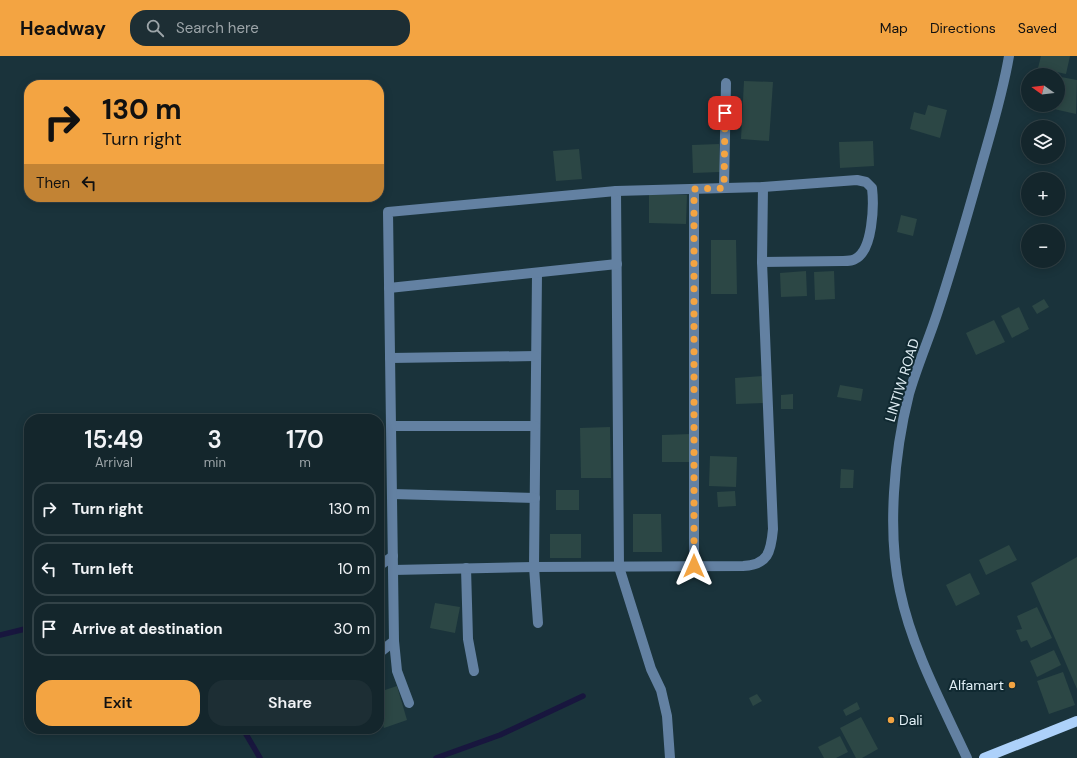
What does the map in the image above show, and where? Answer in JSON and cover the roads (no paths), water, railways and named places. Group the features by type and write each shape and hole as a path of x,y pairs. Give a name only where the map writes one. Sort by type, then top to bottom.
{"main road":[{"path":"984,758 1077,721"}],"street":[{"name":"LINTIW ROAD","path":"966,758 923,662 905,615 896,568 894,493 901,430 910,393 938,311 970,206 992,127 1009,56"},
{"path":"724,188 726,83"},
{"path":"409,703 397,671 394,642 388,212 616,191 724,188 857,180 866,182 872,188 873,199 869,237 865,250 856,259 842,261 762,262"},
{"path":"393,570 534,567 743,566 756,565 767,555 772,543 773,521 762,262 763,186"},
{"path":"694,189 694,566"},
{"path":"616,191 619,567 651,669 661,690 667,716 670,758"},
{"path":"389,288 537,274 617,264"},
{"path":"537,274 534,567 538,623"},
{"path":"390,358 536,356"},
{"path":"391,426 535,426"},
{"path":"392,494 535,498"},
{"path":"384,562 393,556"},
{"path":"466,568 468,639 474,671"},
{"path":"384,649 394,642"}],"waterway":[{"path":"0,635 24,629"},
{"path":"436,758 500,735 583,696"},
{"path":"246,734 260,758"}],"place":[{"name":"Alfamart","path":"1012,685"},
{"name":"Dali","path":"891,720"}]}
